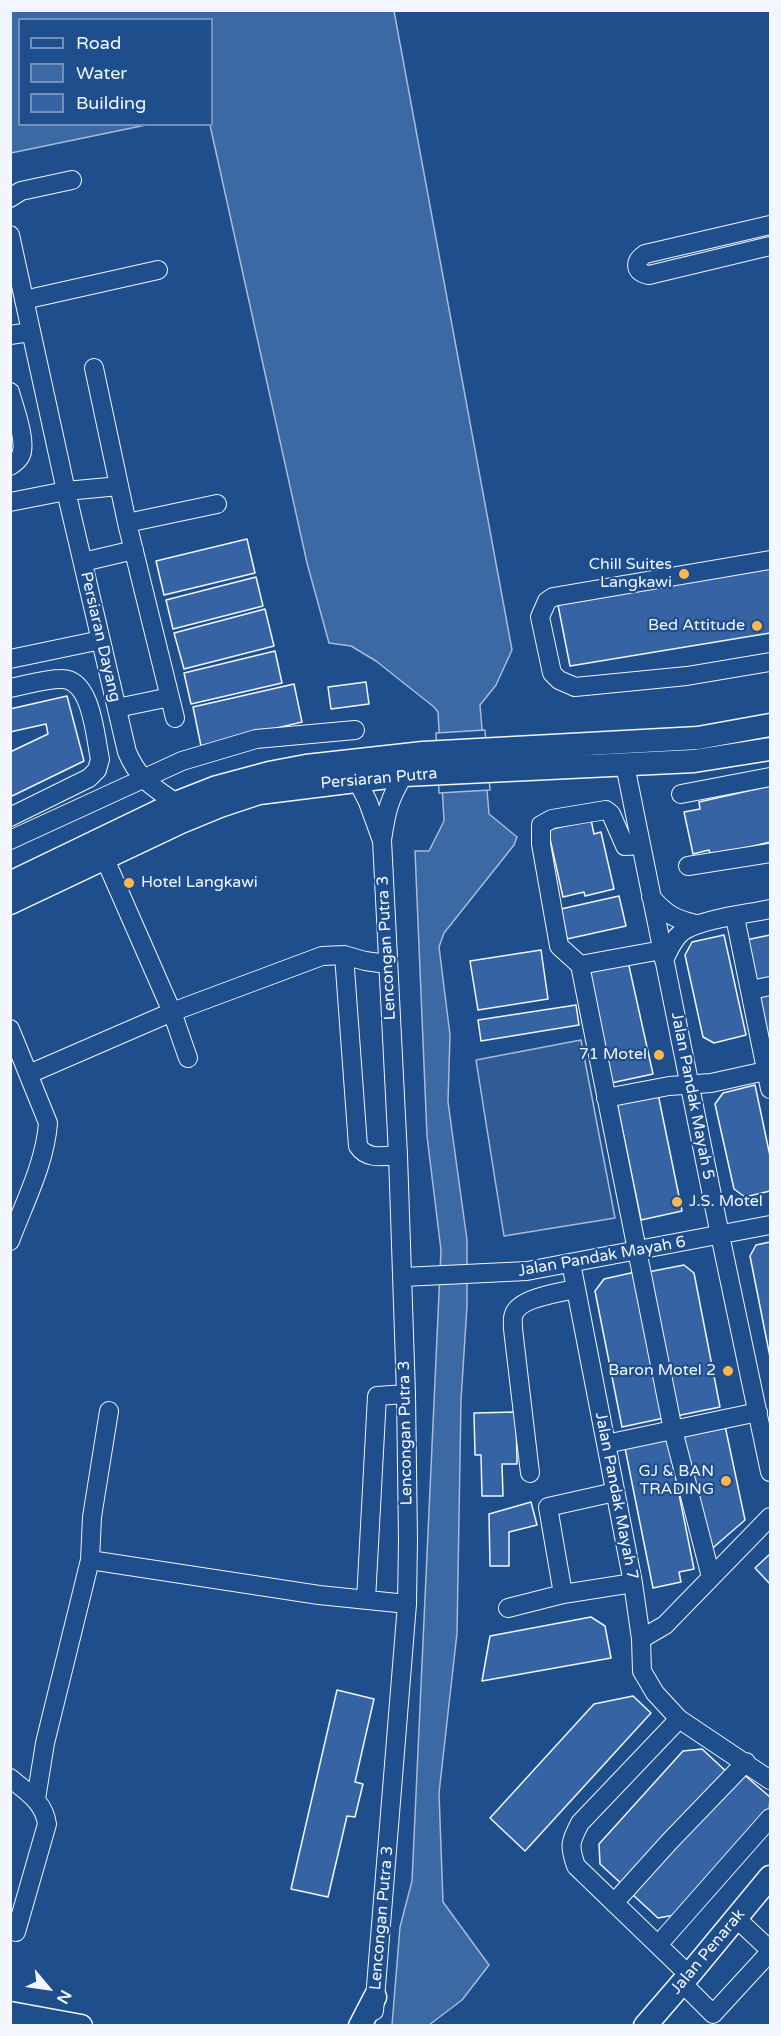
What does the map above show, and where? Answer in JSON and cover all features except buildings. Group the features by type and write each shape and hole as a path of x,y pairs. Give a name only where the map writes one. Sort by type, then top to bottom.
{"main road":[{"name":"Persiaran Putra","path":"10,883 176,803 217,787 269,772 417,767 698,738 771,725"},
{"name":"Persiaran Putra","path":"497,759 625,765 694,761 771,749"},
{"name":"Persiaran Putra","path":"10,903 220,806 259,793 357,780 417,767"},
{"name":"Jalan Penarak","path":"645,2025 771,1876"},
{"path":"360,2025 375,1997"},
{"path":"15,2017 76,2025"}],"street":[{"path":"10,198 21,191 72,180"},
{"path":"771,225 645,254 636,264 642,274 649,275 771,246"},
{"name":"Persiaran Dayang","path":"10,235 30,332 127,752 143,780"},
{"path":"24,300 158,270"},
{"path":"10,335 30,332"},
{"path":"94,368 127,523 175,718"},
{"path":"10,392 23,445 21,455 10,466"},
{"path":"10,502 66,491 119,486"},
{"path":"127,523 217,504"},
{"path":"83,562 134,550"},
{"path":"771,560 553,597 547,601 540,617 552,673 559,680 575,687 687,676 771,662"},
{"path":"11,654 101,640"},
{"path":"10,688 62,679 76,683 86,696 100,759 100,764 94,774 10,817"},
{"path":"92,724 118,713 170,697"},
{"path":"10,840 182,761 256,739 355,730"},
{"name":"Jalan Pandak Mayah 5","path":"625,765 720,1235 771,1472"},
{"path":"382,840 387,808 393,792 417,767"},
{"path":"681,794 771,777"},
{"path":"143,780 176,803"},
{"path":"357,780 382,840"},
{"path":"641,845 625,846 611,814 606,810 552,819 541,825 541,844 559,946 580,965 673,1430 711,1577"},
{"name":"Lencongan Putra 3","path":"373,2025 407,1604 403,1277 382,840"},
{"path":"688,866 771,853"},
{"path":"105,859 172,1012 188,1058"},
{"path":"651,897 665,912 680,921 696,924"},
{"path":"580,965 663,955 682,932 696,924 771,909"},
{"path":"606,1098 669,1086 769,1076 735,917"},
{"path":"344,955 358,1146 362,1152 372,1156 398,1155"},
{"path":"29,1074 172,1012 322,956 344,955 387,964"},
{"path":"751,990 771,986"},
{"path":"10,1029 48,1123 47,1137 40,1162 10,1241"},
{"name":"Jalan Pandak Mayah 6","path":"403,1277 527,1271 771,1225"},
{"name":"Jalan Pandak Mayah 7","path":"572,1263 633,1583 641,1639 642,1671 655,1693 679,1719 771,1780"},
{"path":"530,1473 513,1329 514,1313 520,1305 535,1299 576,1289"},
{"path":"366,1600 377,1396 406,1394"},
{"path":"36,1798 47,1732 90,1560 92,1517 109,1411"},
{"path":"606,1444 758,1412"},
{"path":"563,1594 548,1506 615,1492"},
{"path":"641,1639 665,1624 771,1517"},
{"path":"90,1560 319,1595 407,1604"},
{"path":"508,1608 563,1594 633,1583"},
{"path":"679,1719 580,1823 570,1849 576,1866 658,1945 713,2014 771,1951 736,1918"},
{"path":"614,1903 670,1840 746,1762"},
{"path":"10,1778 36,1798 45,1813 47,1824 16,1932"},
{"path":"658,1945 771,1818"}],"shaded area":[{"path":"581,1040 615,1218 504,1236 476,1060"}],"water":[{"path":"10,11 394,11 512,650 496,685 480,705 489,814 517,837 514,845 444,933 439,947 450,1035 448,1102 467,1240 467,1306 461,1400 457,1633 439,1793 443,1902 489,1965 462,2000 429,2025 392,2025 400,1927 412,1881 441,1250 427,1136 415,851 429,851 444,821 438,712 376,661 351,646 329,643 307,563 210,126 213,126 213,18 18,18 18,126 141,126 11,153"}],"pier":[{"path":"485,730 490,790 439,793 436,733"}],"place":[{"name":"Chill Suites Langkawi","path":"684,574"},
{"name":"Bed Attitude","path":"757,626"},
{"name":"Hotel Langkawi","path":"129,883"},
{"name":"71 Motel","path":"659,1055"},
{"name":"J.S. Motel","path":"677,1202"},
{"name":"Baron Motel 2","path":"728,1371"},
{"name":"GJ & BAN TRADING","path":"726,1481"}]}
